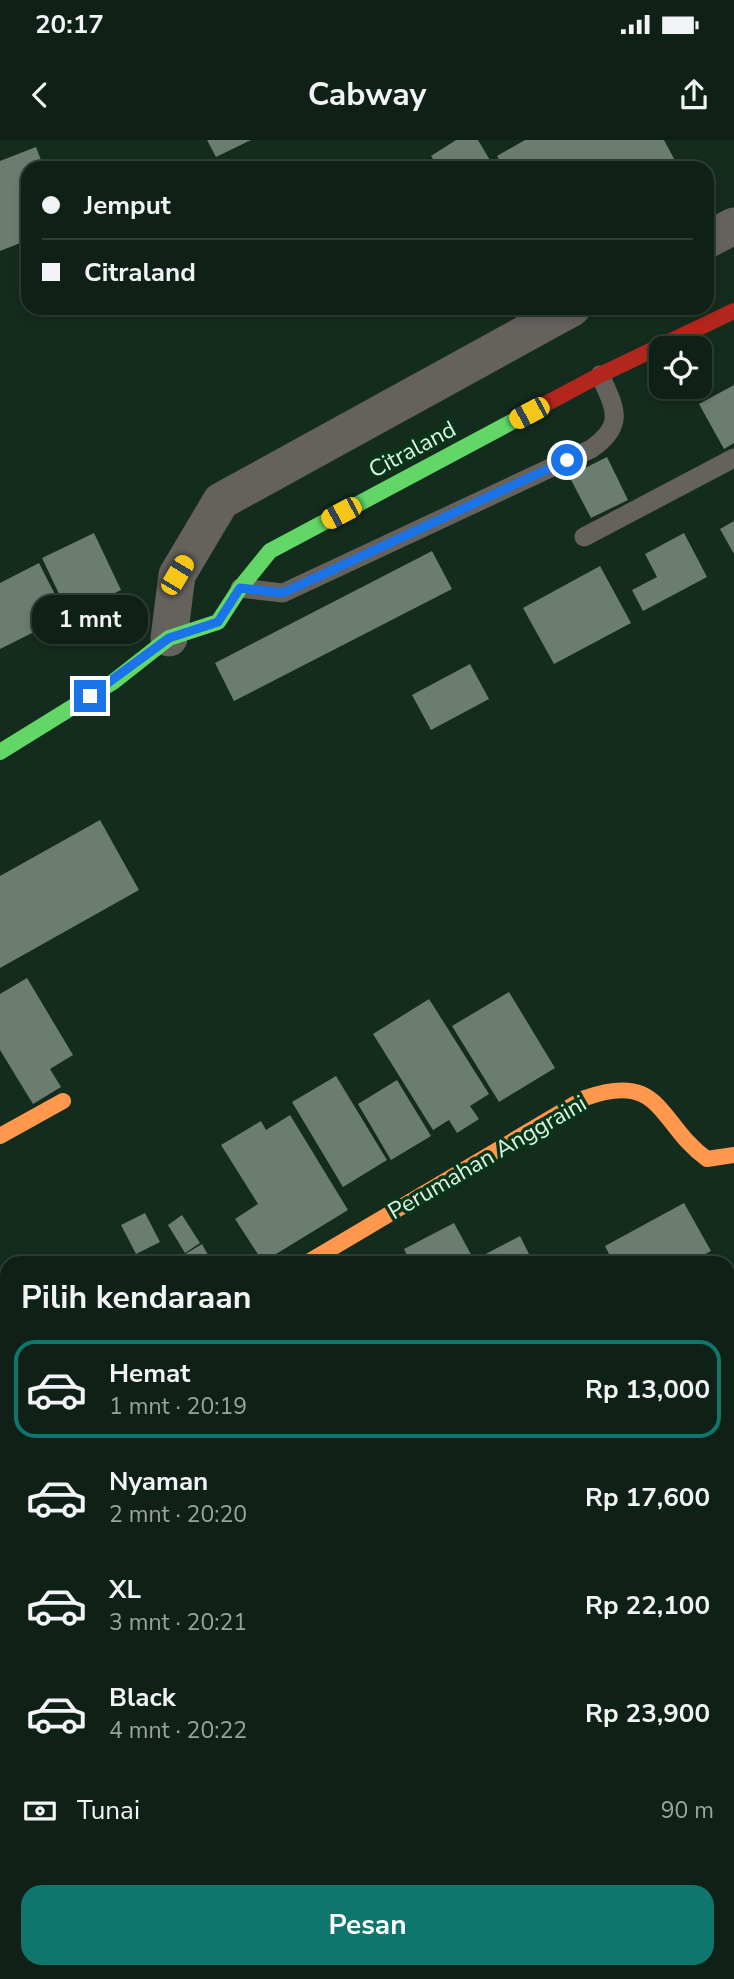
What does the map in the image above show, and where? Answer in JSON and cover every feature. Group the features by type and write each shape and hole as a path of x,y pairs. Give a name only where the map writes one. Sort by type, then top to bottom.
{"street":[{"path":"714,236 734,226"},
{"name":"Citraland","path":"0,752 113,682 169,638 218,622 240,588 270,551 600,375 734,311"},
{"path":"169,638 177,575 221,501 559,315"},
{"name":"Perumahan Anggraini","path":"318,1256 585,1098 607,1090 629,1090 656,1101 690,1147 707,1159 734,1155"},
{"path":"0,1136 63,1101"}],"lane":[{"path":"240,588 283,593 590,449 606,438 614,423 616,410 600,375"},
{"path":"584,537 734,458"}],"building":[{"path":"207,140 251,140 216,157"},
{"path":"456,140 478,140 490,161 434,161 431,156"},
{"path":"525,140 664,140 675,161 500,161 497,156"},
{"path":"36,147 41,161 21,161 21,243 0,251 0,161"},
{"path":"734,385 734,443 724,449 699,404"},
{"path":"607,457 628,500 591,518 569,476"},
{"path":"734,521 734,554 720,529"},
{"path":"94,533 121,590 69,615 42,558"},
{"path":"684,533 707,577 643,611 632,590 657,577 645,554"},
{"path":"432,551 452,589 234,701 215,663"},
{"path":"39,563 66,616 0,649 0,583"},
{"path":"600,566 631,623 554,664 523,608"},
{"path":"470,664 489,699 431,730 412,695"},
{"path":"100,820 139,890 0,968 0,876"},
{"path":"27,978 73,1055 50,1069 61,1087 33,1104 0,1050 0,994"},
{"path":"509,992 555,1068 499,1102 452,1026"},
{"path":"429,999 489,1094 470,1106 479,1119 457,1133 449,1120 433,1130 373,1034"},
{"path":"336,1076 387,1160 343,1187 292,1102"},
{"path":"397,1080 431,1136 391,1160 358,1104"},
{"path":"290,1115 348,1210 273,1256 259,1256 235,1219 258,1204 221,1145 261,1121 266,1130"},
{"path":"684,1203 711,1251 702,1256 610,1256 605,1246"},
{"path":"145,1213 160,1242 136,1254 121,1225"},
{"path":"182,1215 200,1243 185,1253 168,1225"},
{"path":"454,1223 472,1256 407,1256 404,1249"},
{"path":"520,1236 530,1256 482,1256"},
{"path":"202,1244 209,1256 182,1256"}],"traffic: fast":[{"path":"0,752 113,682 169,638 218,622 240,588 270,551 538,408"}],"traffic: slow":[{"path":"318,1256 585,1098 611,1091 630,1091 645,1096 657,1105 691,1145 707,1159 734,1155"},
{"path":"0,1136 63,1101"}],"traffic: jam":[{"path":"538,408 734,311"}],"route":[{"path":"90,696 113,682 169,638 218,622 240,588 283,593 331,573 567,460"}]}
